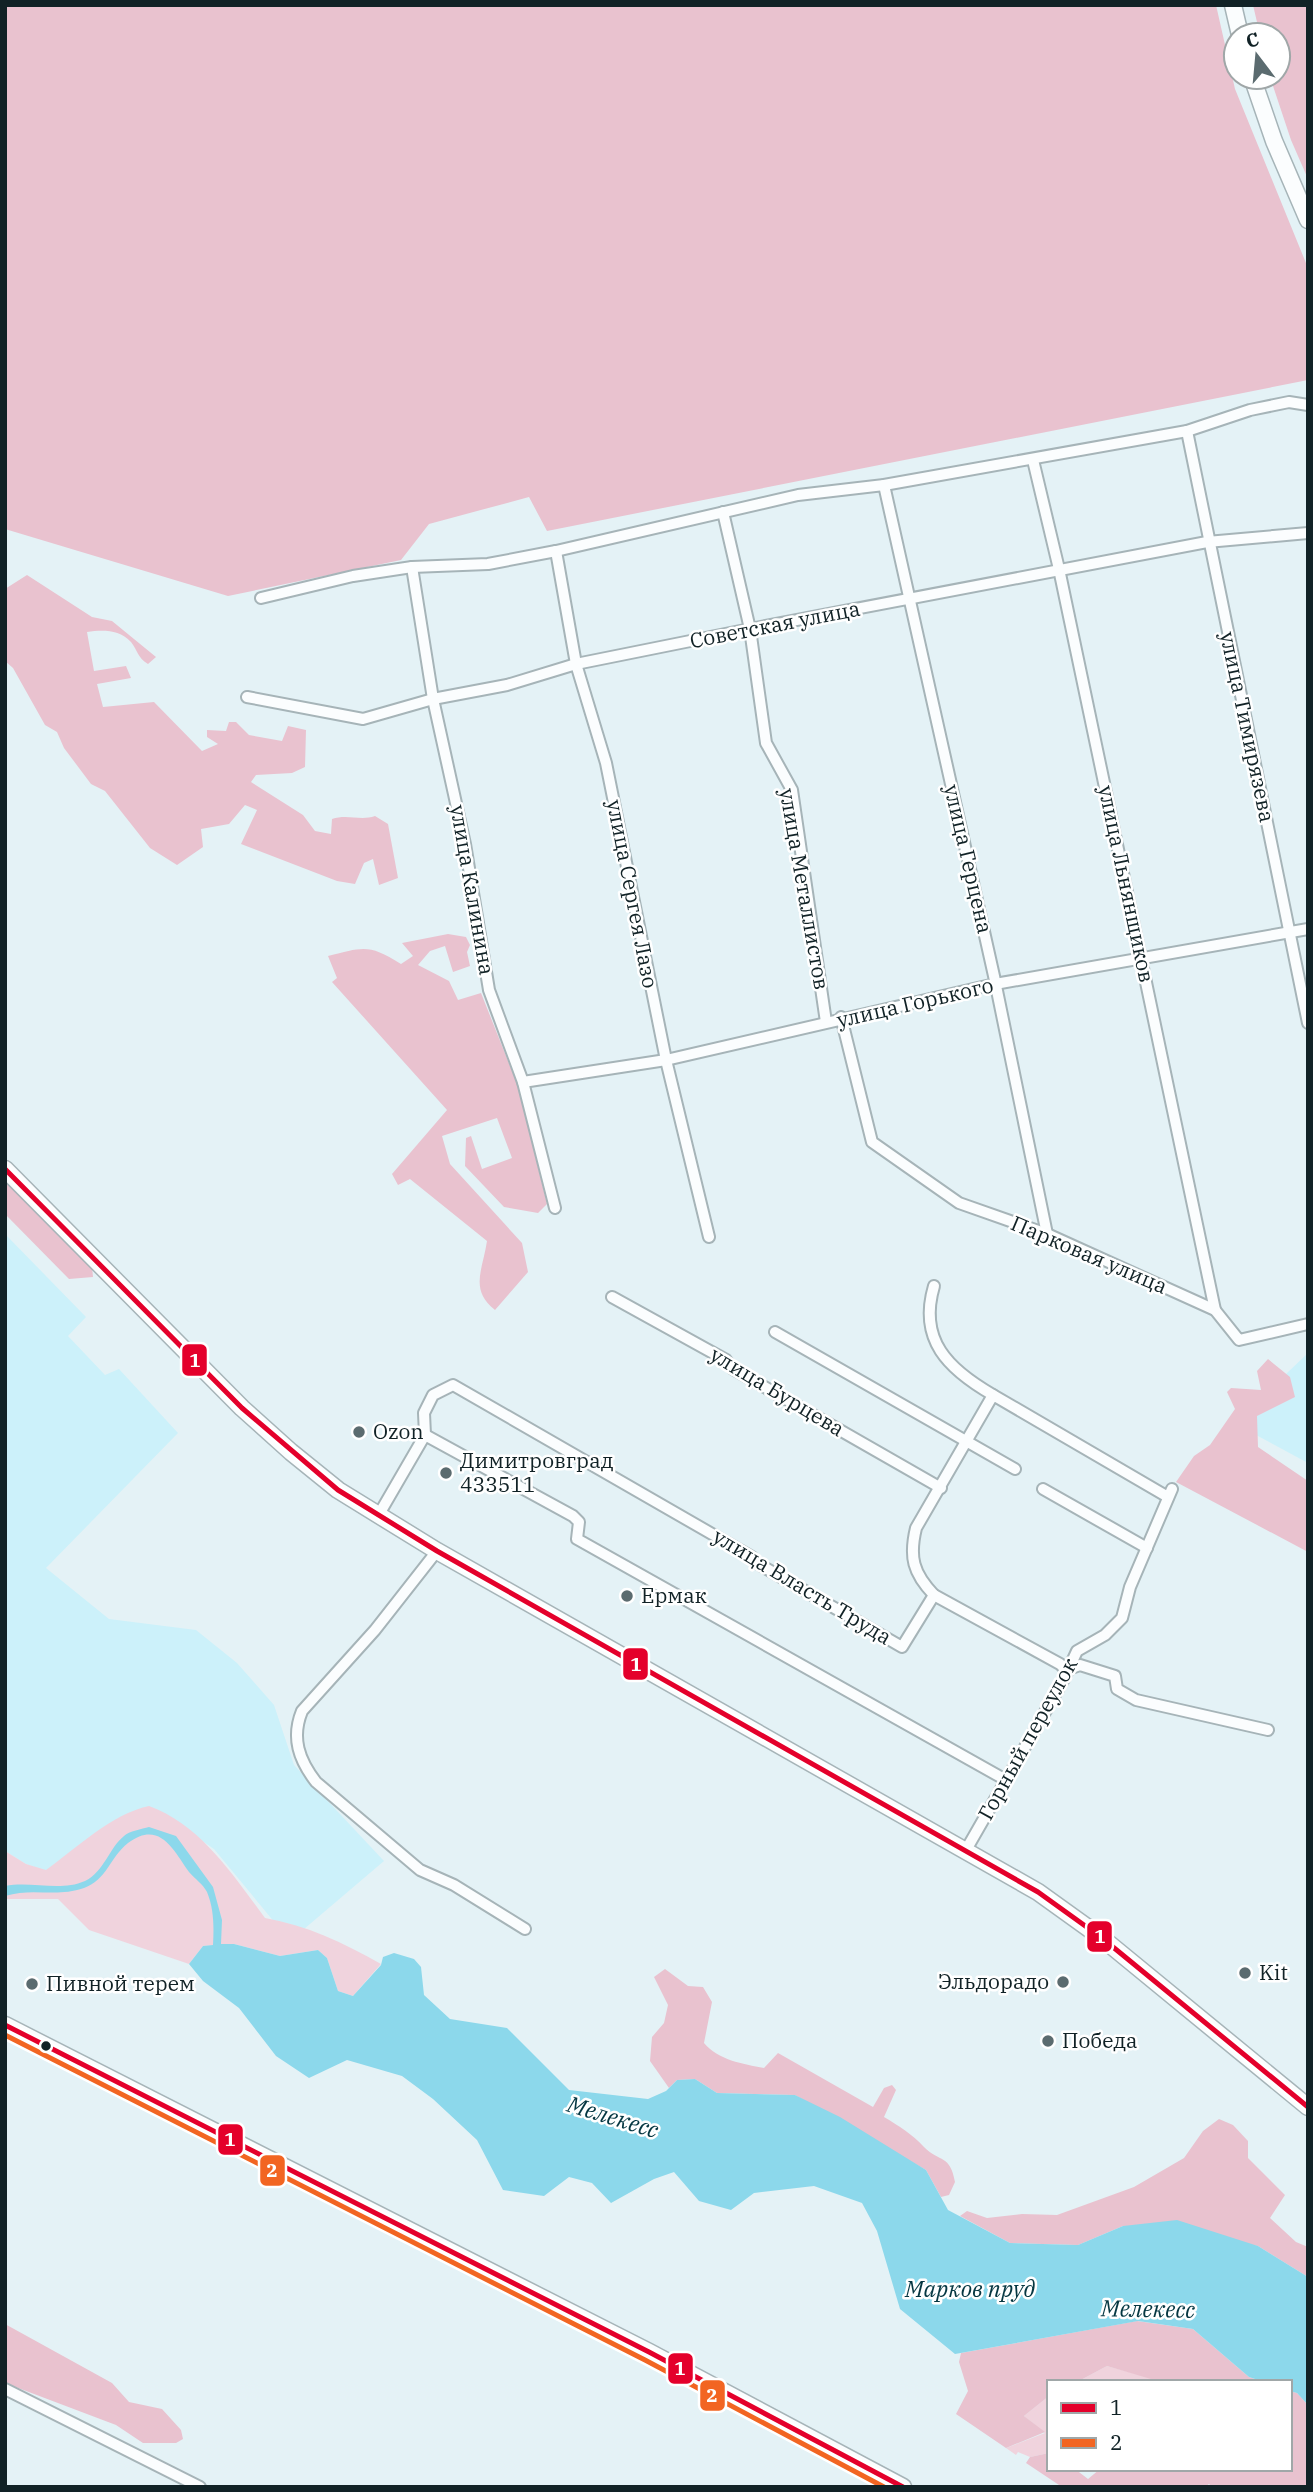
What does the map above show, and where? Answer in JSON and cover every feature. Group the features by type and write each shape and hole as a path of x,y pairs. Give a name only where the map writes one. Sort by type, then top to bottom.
{"main road":[{"path":"1257,91 1274,141 1308,220"},
{"path":"5,1169 245,1410 319,1475 378,1516 438,1552 1038,1892 1102,1938 1308,2107"},
{"path":"5,2025 878,2479 903,2487"}],"street":[{"path":"261,598 353,576 412,567 488,564 798,495 884,485 1033,460 1187,431 1250,410 1289,402 1308,405"},
{"name":"улица Тимирязева","path":"1187,431 1308,1023"},
{"name":"улица Льнянщиков","path":"1033,460 1059,569 1215,1310"},
{"name":"улица Герцена","path":"884,485 995,984 1047,1234"},
{"name":"улица Металлистов","path":"723,512 750,629 766,743 792,790 826,1022"},
{"name":"Советская улица","path":"247,698 363,719 433,699 507,685 576,664 750,629 1208,542 1308,533"},
{"name":"улица Сергея Лазо","path":"556,551 576,664 606,763 666,1059 709,1237"},
{"name":"улица Калинина","path":"412,567 433,699 465,844 489,990 523,1082 555,1208"},
{"name":"улица Горького","path":"523,1082 666,1059 995,984 1308,929"},
{"name":"Парковая улица","path":"841,1017 872,1142 942,1194 1047,1234 1215,1310 1238,1340 1308,1324"},
{"path":"934,1286 927,1307 934,1342 958,1371 993,1395 916,1528 911,1550 915,1572 934,1595 1060,1664 1066,1670 1080,1665 1115,1676 1117,1689 1136,1700 1268,1730"},
{"name":"улица Бурцева","path":"612,1297 726,1360 733,1369 940,1488"},
{"path":"775,1332 809,1354 1015,1469"},
{"name":"улица Власть Труда","path":"425,1435 424,1413 433,1395 453,1385 752,1557 755,1562 902,1647 934,1595"},
{"name":"Горный переулок","path":"966,1850 1064,1679 1077,1651 1105,1635 1122,1618 1130,1587 1170,1493 993,1395"},
{"path":"378,1516 425,1435 573,1516 579,1522 577,1539 1006,1780"},
{"path":"1043,1489 1147,1548"},
{"path":"438,1552 375,1630 302,1711 296,1726 297,1748 303,1766 316,1782 420,1870 454,1885 525,1929"},
{"path":"5,2389 200,2487"}],"shaded area":[{"path":"5,5 1216,5 1222,32 1222,91 1236,91 1308,268 1308,380 547,531 529,497 429,524 401,560 228,596 5,529"},
{"path":"1253,5 1308,5 1308,179 1275,91 1292,91 1292,21 1257,21"},
{"path":"27,575 92,617 112,621 156,657 148,664 131,642 121,635 104,631 87,632 94,671 126,666 131,678 97,684 103,707 154,702 202,751 218,744 207,737 207,730 226,731 229,722 236,722 249,735 282,741 288,726 306,730 305,767 292,773 256,775 251,782 303,815 315,831 331,834 332,819 338,818 375,816 388,824 398,878 379,885 373,859 364,863 355,884 337,881 241,844 257,810 245,805 229,824 201,829 203,847 177,865 150,848 105,791 91,784 64,748 57,732 45,725 13,668 5,661 5,589"},
{"path":"448,934 466,937 470,945 467,952 470,966 453,972 445,946 430,951 418,965 449,981 458,1000 481,993 518,1086 547,1204 538,1213 504,1207 465,1166 466,1138 471,1136 482,1169 512,1158 497,1118 442,1136 450,1164 522,1243 528,1272 495,1310 482,1295 480,1287 487,1241 410,1179 398,1185 392,1174 447,1110 332,982 337,978 328,956 366,949 381,953 401,964 413,956 402,943"},
{"path":"5,1181 92,1267 93,1277 69,1279 5,1214"},
{"path":"5,1234 86,1317 68,1336 105,1375 119,1369 178,1433 46,1568 109,1619 196,1630 237,1663 274,1705 294,1765 384,1861 290,1941 214,1849 198,1838 46,1871 26,1864 5,1851"},
{"path":"1308,1353 1308,1463 1243,1428 1265,1394"},
{"path":"1268,1359 1290,1377 1295,1397 1257,1416 1258,1447 1308,1481 1308,1552 1176,1482 1194,1456 1210,1445 1235,1409 1227,1392 1231,1388 1261,1390 1257,1371"},
{"path":"149,1806 185,1825 200,1838 228,1869 265,1918 324,1936 381,1964 353,1996 338,1991 327,1958 318,1950 280,1956 234,1944 203,1946 189,1964 89,1930 58,1899 5,1899 5,1851 26,1864 46,1870 108,1824"},
{"path":"665,1969 688,1986 703,1987 712,2002 704,2043 716,2054 739,2063 764,2068 778,2053 873,2107 884,2088 892,2085 896,2090 884,2117 947,2163 955,2182 949,2195 941,2197 926,2170 795,2095 717,2093 695,2079 677,2080 669,2088 650,2061 652,2037 664,2023 668,2005 654,1977"},
{"path":"1219,2119 1233,2125 1248,2141 1248,2158 1285,2195 1270,2218 1296,2242 1308,2247 1308,2277 1258,2246 1123,2226 1078,2245 1010,2243 960,2216 967,2211 987,2218 1022,2214 1057,2215 1134,2187 1184,2158 1203,2131"},
{"path":"1137,2321 1193,2329 1249,2377 1258,2380 1154,2380 1107,2366 1081,2380 1047,2380 1047,2398 1024,2416 1045,2432 1006,2448 956,2414 968,2391 959,2362 961,2353"},
{"path":"5,2324 112,2383 129,2402 162,2409 181,2430 183,2439 176,2443 143,2443 116,2425 5,2383"},
{"path":"1107,2366 1158,2380 1081,2380"},
{"path":"1292,2392 1297,2393 1308,2405 1308,2487 1212,2487 1209,2484 1205,2487 1062,2487 1026,2463 1030,2457 1047,2453 1047,2471 1078,2471 1088,2479 1098,2471 1292,2471"},
{"path":"1047,2398 1047,2453 1030,2457 1018,2452 1016,2455 1006,2448 1045,2433 1024,2416"}],"water":[{"name":"Марков пруд","path":"149,1827 176,1836 213,1887 222,1920 221,1944 234,1944 280,1956 318,1950 327,1958 338,1991 353,1996 381,1965 383,1957 394,1953 414,1959 421,1967 424,1995 450,2019 507,2028 569,2090 648,2099 666,2091 677,2080 695,2079 717,2093 795,2095 840,2117 926,2170 948,2210 1010,2243 1078,2245 1123,2226 1177,2220 1258,2246 1308,2277 1308,2405 1297,2393 1292,2392 1292,2380 1258,2380 1249,2377 1193,2329 1138,2321 955,2354 900,2309 877,2231 862,2203 814,2186 754,2193 731,2210 699,2201 674,2172 654,2179 611,2203 592,2183 569,2177 544,2196 503,2190 477,2140 433,2099 402,2076 347,2060 309,2078 276,2056 239,2008 203,1981 189,1964 203,1946 213,1945 211,1905 203,1886 189,1872 172,1847 157,1836 139,1836 128,1843 98,1880 84,1888 5,1896 5,1886 66,1886 85,1881 97,1872 114,1847 132,1831"}],"transit line":[{"name":"1","path":"5,1169 242,1408 338,1490 437,1551 1038,1892 1102,1938 1308,2107"},
{"name":"1","path":"5,2025 649,2352 903,2487"},
{"name":"2","path":"5,2035 645,2360 884,2487"}],"place":[{"name":"Ozon","path":"359,1432"},
{"name":"Димитровград 433511","path":"446,1473"},
{"name":"Ермак","path":"627,1596"},
{"name":"Kit","path":"1245,1973"},
{"name":"Эльдорадо","path":"1063,1982"},
{"name":"Пивной терем","path":"32,1984"},
{"name":"Победа","path":"1048,2041"}],"water label":[{"name":"Мелекесс","path":"613,2117"},
{"name":"Мелекесс","path":"1148,2309"}]}
